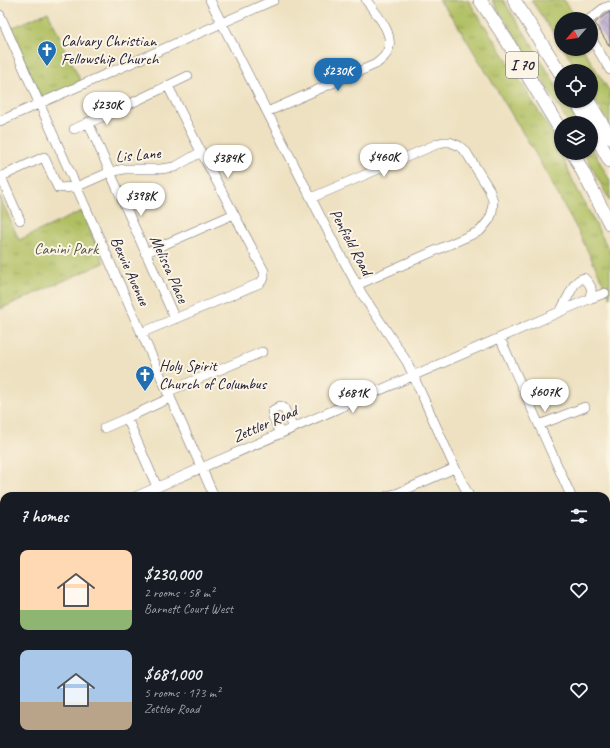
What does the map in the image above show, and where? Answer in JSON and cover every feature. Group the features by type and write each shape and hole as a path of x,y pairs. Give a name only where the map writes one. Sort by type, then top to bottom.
{"highway":[{"name":"I 70","path":"480,0 507,41 554,119"},
{"name":"I 70","path":"514,0 555,64"},
{"path":"592,108 610,137"},
{"path":"598,140 610,161"},
{"path":"577,160 610,224"}],"street":[{"name":"Penfield Road","path":"210,0 357,285 407,362 466,492"},
{"path":"0,121 274,0"},
{"path":"267,112 376,64 384,57 389,48 390,36 366,0"},
{"path":"598,13 610,6"},
{"name":"Bexvie Avenue","path":"0,15 212,492"},
{"path":"598,50 610,70"},
{"path":"74,129 188,76"},
{"path":"141,333 260,283 264,278 264,271 168,86"},
{"name":"Melissa Place","path":"88,122 175,319"},
{"path":"311,198 443,142 455,143 466,152 489,189 493,201 492,213 485,226 480,230 474,234 357,285"},
{"path":"20,220 0,177 59,149"},
{"name":"Lis Lane","path":"76,187 110,172 124,168 160,169 175,167 201,152"},
{"path":"44,157 58,188 76,187"},
{"path":"145,253 234,214"},
{"path":"560,312 578,280 584,278 590,283 592,291 590,299"},
{"name":"Zettler Road","path":"145,492 605,293"},
{"path":"500,338 568,492"},
{"path":"104,428 127,418 169,395 262,352"},
{"path":"280,434 272,414 272,411 280,406 284,408 293,428"},
{"path":"539,425 584,407"},
{"path":"127,418 156,487"},
{"path":"400,492 455,468"}],"green space":[{"path":"439,0 468,0 515,72 552,134 554,138 554,160 564,160 610,252 610,297 578,231 535,153 457,24"},
{"path":"492,0 503,0 524,32 554,82 554,99"},
{"path":"531,0 564,0 572,12 554,12 554,34"},
{"path":"48,12 81,82 46,97 41,97 9,29"},
{"path":"568,56 587,56 592,64 574,64"},
{"path":"598,73 610,92 610,125 598,105"},
{"path":"559,108 570,108 574,116 564,116"},
{"path":"598,159 610,181 610,201 588,160"},
{"name":"Canini Park","path":"0,197 19,240 82,211 104,263 0,309"}],"building":[{"path":"610,12 610,47 598,28 598,21"}],"place":[{"name":"Calvary Christian Fellowship Church","path":"47,67"},
{"name":"Holy Spirit Church of Columbus","path":"145,392"}]}
